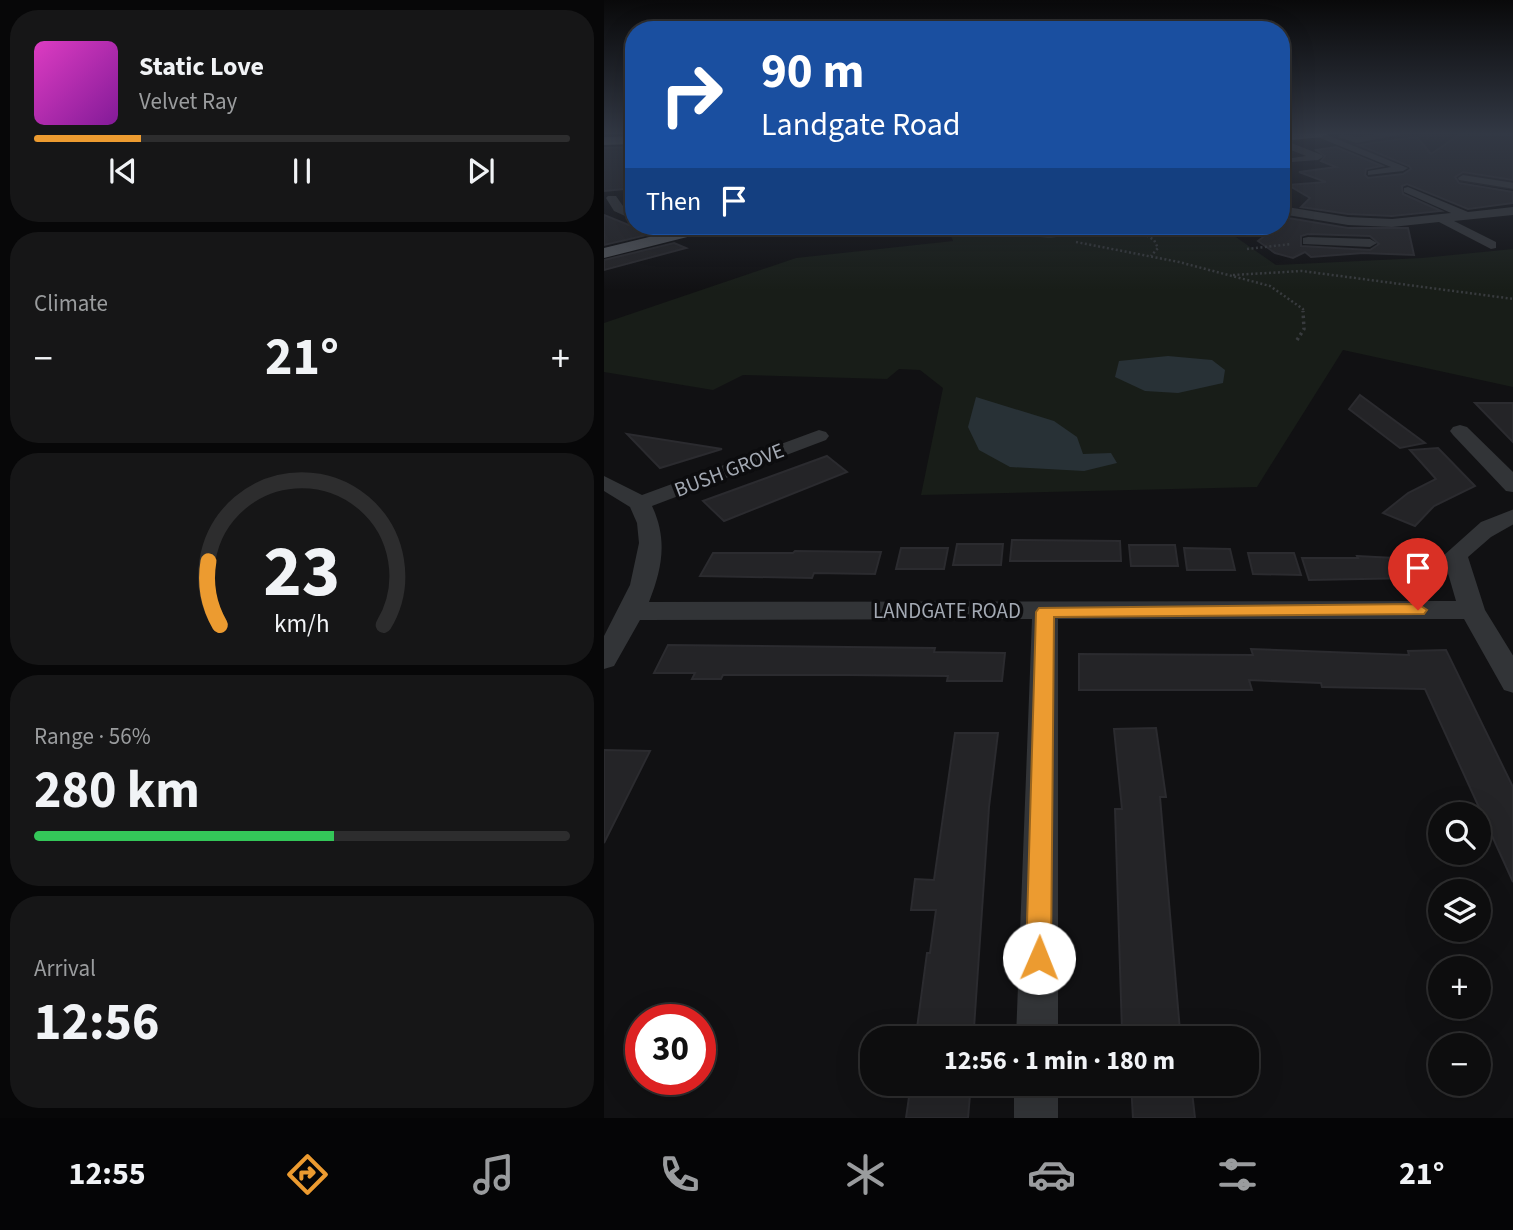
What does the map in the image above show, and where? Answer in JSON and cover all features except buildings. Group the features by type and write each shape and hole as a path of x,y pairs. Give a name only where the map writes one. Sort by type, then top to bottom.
{"main road":[{"path":"604,239 625,234"},
{"path":"604,253 676,235"}],"street":[{"path":"1395,192 1424,189"},
{"path":"1408,190 1468,216"},
{"path":"612,198 618,208 625,212"},
{"path":"1290,211 1380,223 1444,220 1513,211"},
{"path":"1323,241 1319,232 1329,218"},
{"path":"1444,220 1487,241"},
{"path":"1308,241 1369,243"},
{"path":"1460,431 1513,486"},
{"name":"BUSH GROVE","path":"640,503 819,436"},
{"path":"604,483 640,503 649,526 651,562 633,611 604,659"},
{"path":"1513,516 1475,537 1454,556 1472,610 1513,683"},
{"name":"LANDGATE ROAD","path":"633,611 1472,610"},
{"path":"1037,1026 1045,612"},
{"path":"1036,1096 1036,1118"}],"path":[{"path":"1045,235 1150,256 1270,286 1303,309 1304,330 1297,340"},
{"path":"1145,235 1154,240 1158,248 1150,256"},
{"path":"1247,249 1308,241"},
{"path":"1227,275 1302,271 1513,299"}],"shaded area":[{"path":"1481,185 1513,185 1513,190"},
{"path":"951,235 1233,235 1276,265 1422,258 1513,249 1513,387 1343,350 1257,487 921,495 943,388 920,370 899,369 887,379 743,375 713,390 604,372 604,323 796,258 953,241"},
{"path":"1168,356 1212,360 1225,370 1223,383 1178,393 1145,391 1115,377 1119,361"},
{"path":"976,397 1054,421 1077,437 1083,454 1111,453 1117,463 1084,471 1010,467 979,450 968,427"}],"route":[{"path":"1039,958 1045,612 1418,610"}]}
